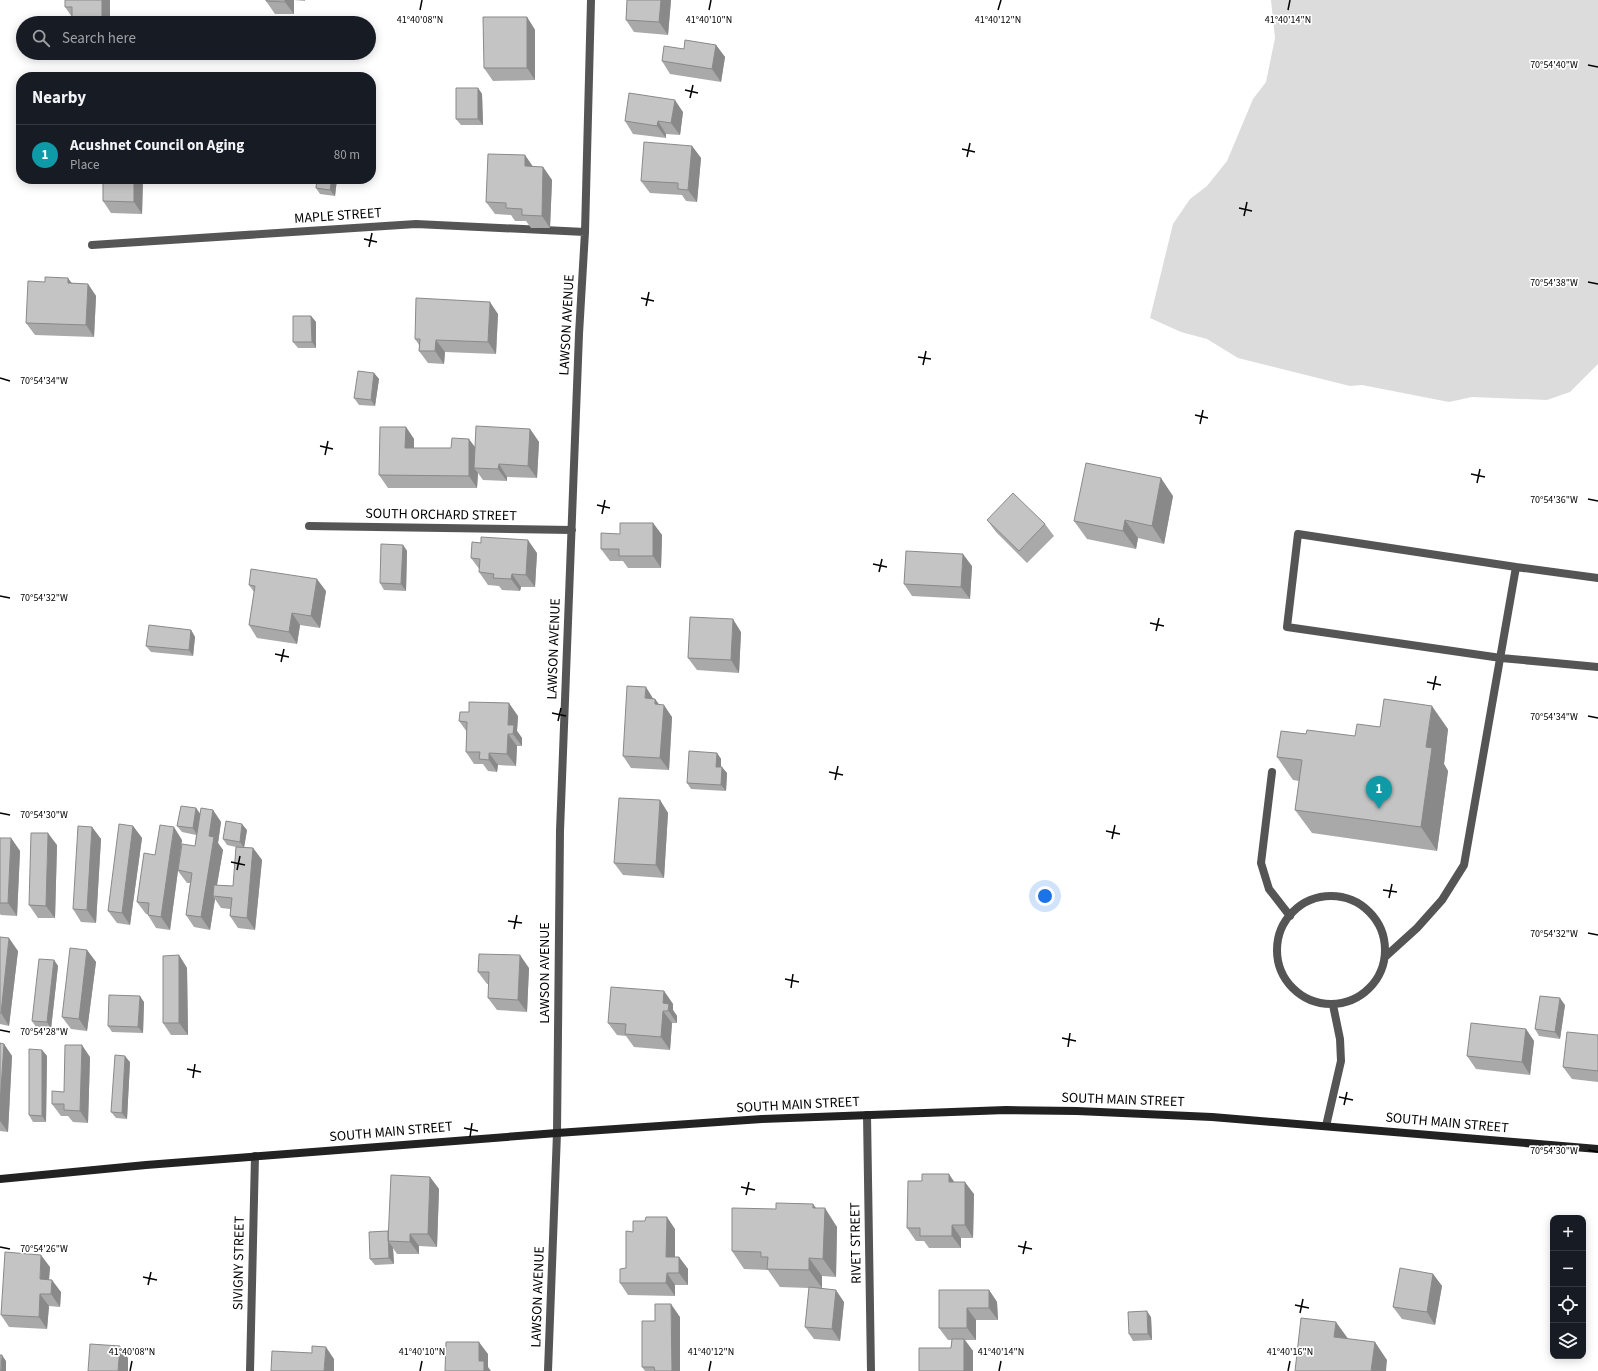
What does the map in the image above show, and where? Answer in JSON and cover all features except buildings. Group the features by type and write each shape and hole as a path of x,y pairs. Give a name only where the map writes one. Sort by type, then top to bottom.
{"main road":[{"name":"SOUTH MAIN STREET","path":"0,1179 255,1156 557,1133 762,1120 1006,1110 1076,1111 1212,1117 1598,1149"}],"street":[{"name":"LAWSON AVENUE","path":"548,1371 557,1133 560,846 579,334 585,232 591,0"},
{"name":"MAPLE STREET","path":"92,245 416,224 585,232"},
{"name":"SOUTH ORCHARD STREET","path":"309,526 572,530"},
{"path":"1598,578 1298,534 1287,627 1500,658 1598,667"},
{"path":"1385,957 1417,928 1442,900 1464,865 1516,567"},
{"path":"1272,772 1261,864 1269,889 1290,916"},
{"path":"1330,896 1345,898 1360,904 1371,914 1380,927 1384,941 1385,957 1381,972 1373,985 1362,995 1348,1002 1332,1004 1317,1002 1303,997 1292,987 1283,974 1278,959 1278,944 1282,929 1290,916 1301,906 1315,899 1330,896"},
{"path":"1326,1126 1341,1061 1340,1039 1332,1004"},
{"name":"RIVET STREET","path":"867,1115 871,1371"},
{"name":"SIVIGNY STREET","path":"250,1371 255,1156"}],"shaded area":[{"path":"1271,0 1598,0 1598,364 1570,392 1547,400 1472,397 1449,402 1362,385 1350,386 1238,358 1207,339 1181,332 1150,318 1173,224 1190,199 1207,186 1227,161 1253,99 1266,82 1275,38"}],"place":[{"name":"Acushnet Council on Aging","path":"1379,809"}]}
